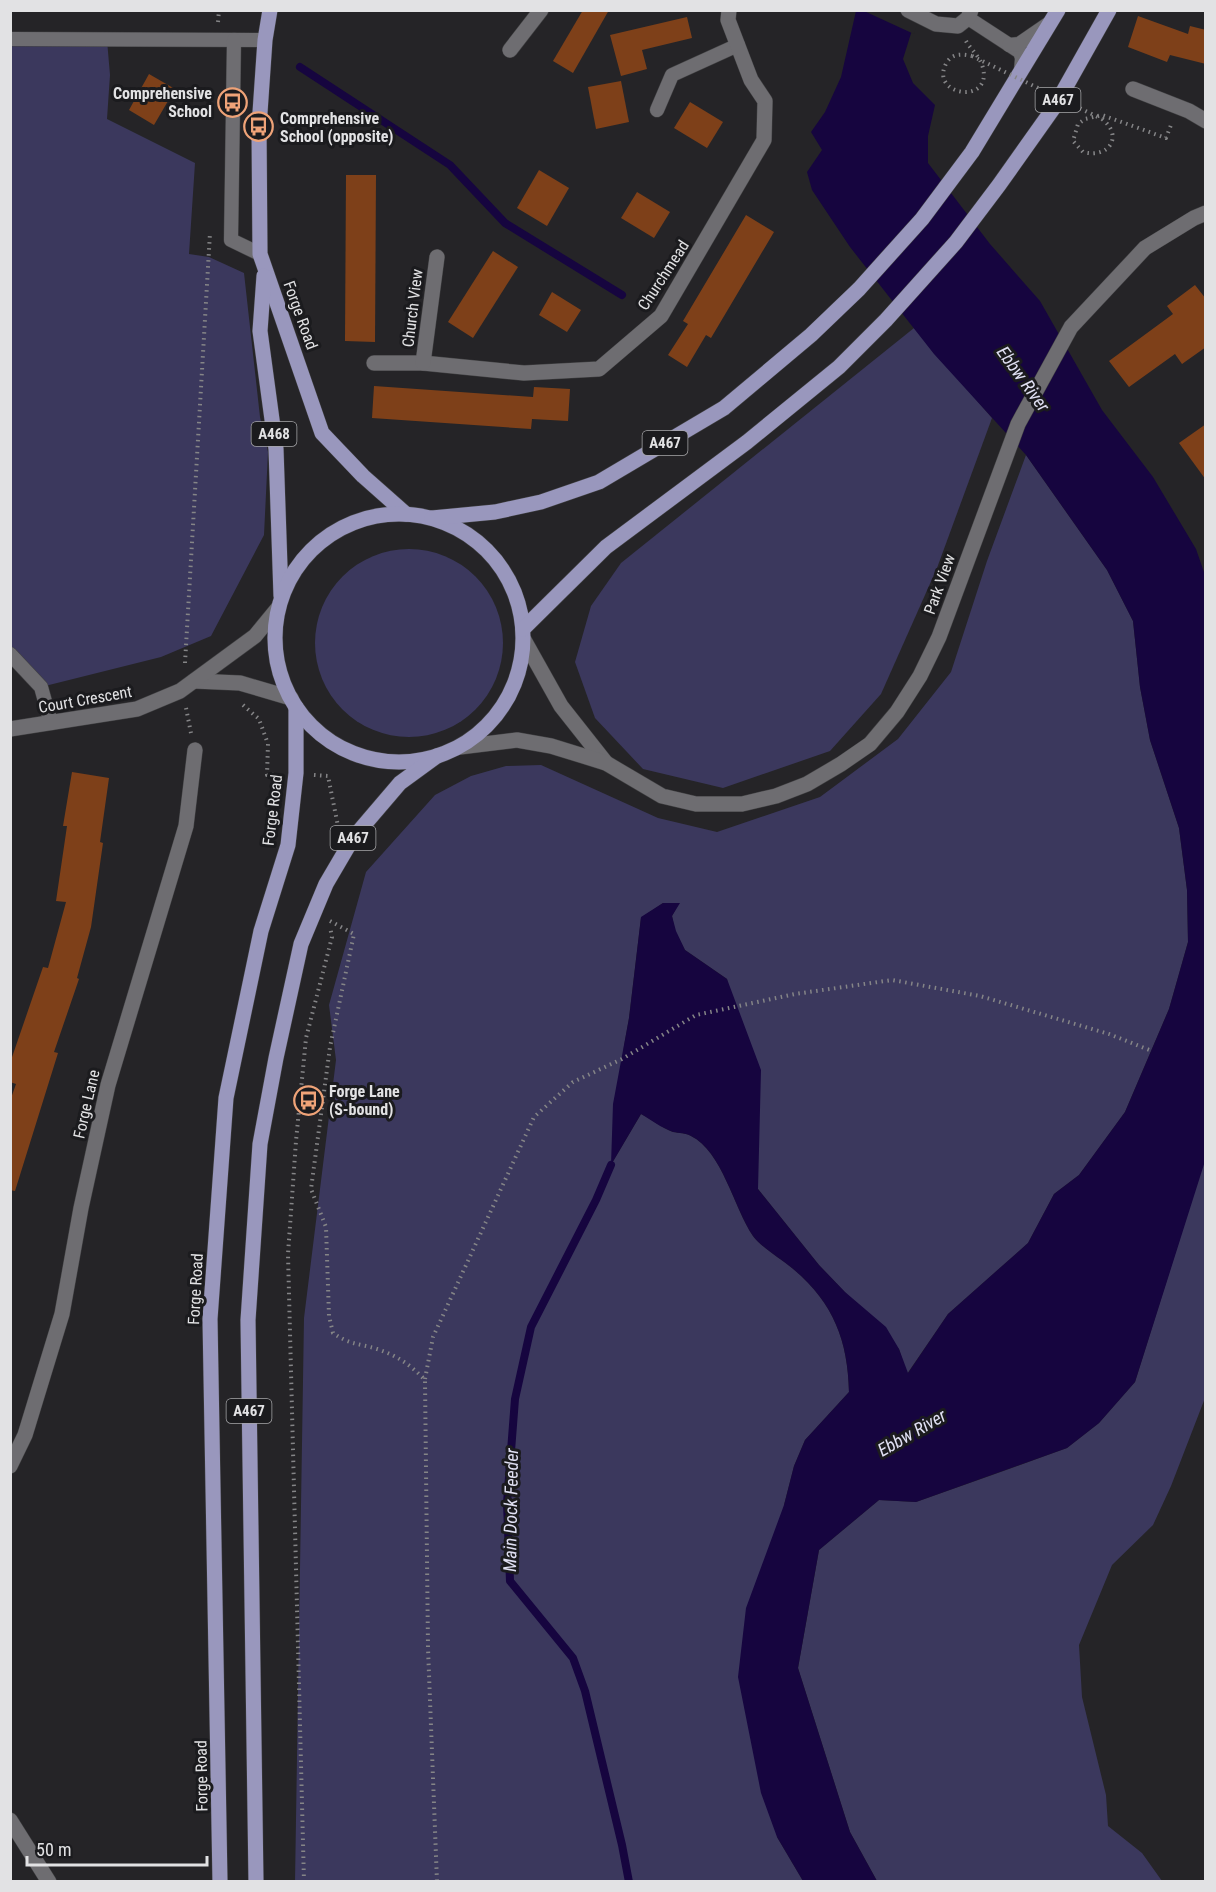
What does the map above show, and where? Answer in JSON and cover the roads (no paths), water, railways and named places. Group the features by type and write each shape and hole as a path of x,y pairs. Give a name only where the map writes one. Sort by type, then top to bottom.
{"main road":[{"name":"Forge Road","path":"270,10 265,40 259,127 260,254 322,433 363,476 406,514"},
{"name":"A467","path":"524,634 606,547 747,442 838,367 886,320 956,242 999,185 1055,106 1109,10"},
{"name":"A467","path":"432,518 495,512 541,502 599,482 724,408 811,335 859,288 922,219 972,152 1054,16"},
{"name":"Forge Road","path":"265,270 260,331 276,449 280,603"},
{"path":"406,514 432,518 456,527 477,541 495,559 509,580 519,604 524,634 522,661 516,681 495,718 480,733 460,747 437,756 413,762 390,762 368,758 347,750 327,739 310,724 293,703 281,678 276,655 275,632 280,603 292,574 309,552 329,535 353,522 379,515 406,514"},
{"name":"Forge Road","path":"220,1881 210,1319 226,1098 261,931 288,845 296,773 293,703"},
{"name":"A467","path":"256,1881 248,1320 260,1144 301,944 326,884 353,838 400,783 437,756"}],"street":[{"path":"510,50 541,10"},
{"name":"Churchmead","path":"374,363 423,363 524,373 599,369 661,316 764,140 765,101 751,80 728,20 729,10"},
{"path":"908,10 936,24 958,26 969,14"},
{"path":"1132,89 1189,111 1206,121"},
{"name":"Park View","path":"460,747 517,740 551,746 606,763 662,796 696,804 742,804 776,796 807,784 841,765 870,744 897,712 920,676 939,637 1018,424 1071,327 1145,248 1206,213"},
{"name":"Church View","path":"423,363 436,257"},
{"name":"Court Crescent","path":"10,729 137,710 180,691 255,636 280,603"},
{"name":"Park View","path":"524,634 561,706 606,763"},
{"path":"194,681 240,683 293,703"},
{"name":"Forge Lane","path":"10,1466 25,1435 62,1314 81,1208 108,1084 186,826 195,750"},
{"path":"10,1820 49,1881"}],"lane":[{"path":"969,14 1020,52 1021,71"},
{"path":"1009,45 1019,44 1054,16"},
{"path":"10,39 265,40"},
{"path":"234,40 231,240 260,254"},
{"path":"657,110 672,75 738,45"},
{"path":"10,654 41,687 51,723"}],"water":[{"name":"Ebbw River","path":"856,11 918,11 903,59 913,83 935,105 928,136 928,163 990,244 1040,301 1102,410 1153,477 1196,549 1205,575 1206,1158 1135,1382 1099,1423 1067,1448 916,1502 879,1500 819,1550 798,1668 850,1832 877,1881 803,1881 777,1837 761,1793 738,1677 746,1608 784,1505 794,1466 805,1440 849,1392 845,1355 836,1323 828,1308 806,1281 753,1236 719,1167 702,1143 689,1135 673,1132 641,1114 611,1165 613,1104 629,1018 641,917 663,903 680,903 672,916 685,950 727,979 761,1070 758,1189 819,1265 845,1292 886,1327 899,1349 908,1373 948,1314 1028,1243 1054,1194 1079,1175 1125,1112 1169,1009 1188,942 1187,890 1179,828 1150,740 1140,687 1133,621 1107,570 1026,455 934,354 850,247 812,190 807,172 822,150 811,132 825,112 841,77"}],"waterway":[{"path":"300,67 450,165 505,223 622,295"},
{"name":"Main Dock Feeder","path":"611,1165 596,1200 531,1327 515,1399 507,1503 510,1581 573,1658 585,1691 629,1882"}],"place":[{"name":"Comprehensive School","path":"233,102"},
{"name":"Comprehensive School (opposite)","path":"259,127"},
{"name":"Forge Lane (S-bound)","path":"308,1100"}]}
